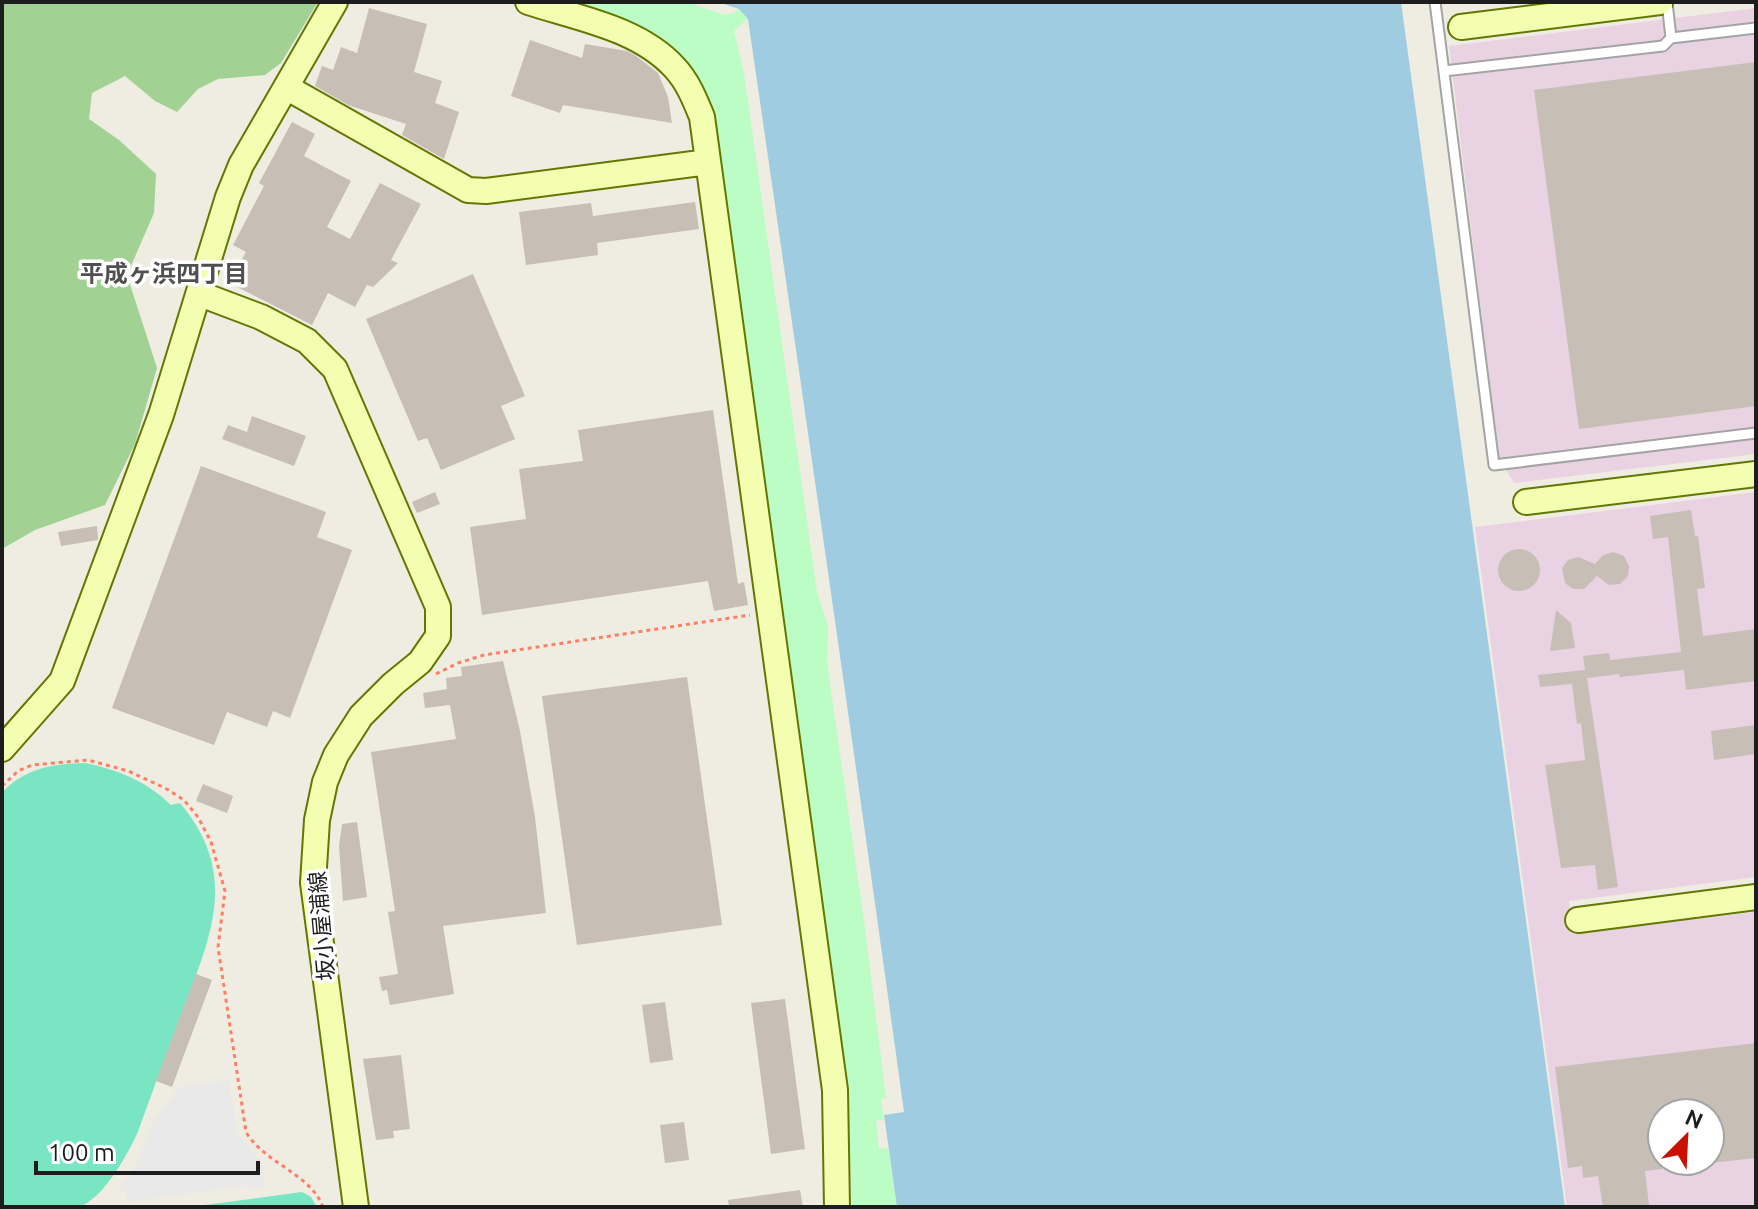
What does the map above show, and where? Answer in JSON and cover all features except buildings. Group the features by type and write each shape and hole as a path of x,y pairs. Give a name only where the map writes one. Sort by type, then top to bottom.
{"street":[{"path":"2,749 62,681 161,415 228,197 241,165 335,2"},
{"path":"528,2 628,35 650,46 675,68 690,89 702,117 835,1090 837,1207"},
{"path":"1461,27 1660,2"},
{"path":"286,87 468,190 486,191 708,162"},
{"name":"坂小屋浦線","path":"200,294 261,317 307,341 335,369 438,607 438,636 420,662 361,716 336,755 325,782 317,820 313,883 356,1207"},
{"path":"1526,502 1756,474"},
{"path":"1578,920 1756,897"}],"lane":[{"path":"1435,2 1494,465 1756,433"},
{"path":"1667,2 1671,38"},
{"path":"1444,71 1663,46 1671,38 1756,28"}],"path":[{"path":"429,678 458,663 484,655 769,612"},
{"path":"2,786 18,771 32,765 88,760 128,771 165,788 184,800 198,817 211,842 225,891 218,947 246,1132 262,1152 313,1189 323,1207"}],"shaded area":[{"path":"1756,8 1756,454 1514,483 1499,458 1449,46"},
{"path":"1756,492 1756,877 1569,901 1573,933 1756,912 1756,1207 1567,1207 1475,527"},
{"path":"229,1081 237,1133 262,1163 265,1187 250,1189 249,1185 127,1202 126,1191 117,1192 135,1166 154,1121 179,1087"}],"green space":[{"path":"2,2 318,2 281,63 265,75 218,79 198,89 177,112 155,101 125,76 92,93 89,119 119,140 156,174 154,213 127,275 157,368 135,444 105,505 35,530 2,549"},
{"path":"562,2 687,2 725,15 735,12 747,2 763,4 734,31 744,73 817,592 828,626 827,663 886,1098 881,1099 884,1120 876,1121 879,1149 888,1148 897,1207 852,1207 848,1102 831,970 701,90"},
{"path":"85,763 131,778 152,789 171,805 180,803 199,829 210,855 215,880 210,931 137,1134 105,1187 78,1207 2,1207 2,793 20,778 40,769"},
{"path":"302,1192 311,1197 317,1207 190,1207"}],"water":[{"path":"718,2 1401,2 1565,1207 897,1207 884,1115 904,1112 748,19 739,9"}],"district":[{"name":"平成ヶ浜四丁目","path":"164,273"}]}
